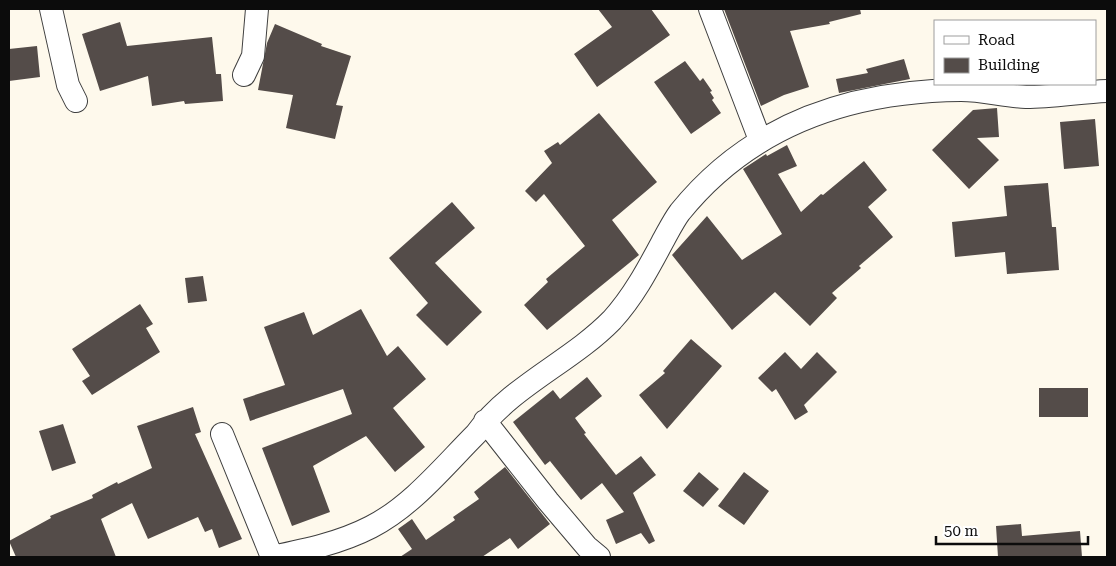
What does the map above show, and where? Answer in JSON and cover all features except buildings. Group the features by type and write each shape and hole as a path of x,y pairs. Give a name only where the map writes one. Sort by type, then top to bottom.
{"street":[{"path":"51,9 68,85 76,101"},
{"path":"244,75 253,56 257,9"},
{"path":"710,9 760,140"},
{"path":"222,434 272,557 327,546 372,527 410,501 476,434 485,421 510,398 576,352 612,319 634,292 679,213 713,177 749,146 791,123 843,105 899,93 962,90 1026,97 1107,91"},
{"path":"485,421 548,501 599,557"}]}
